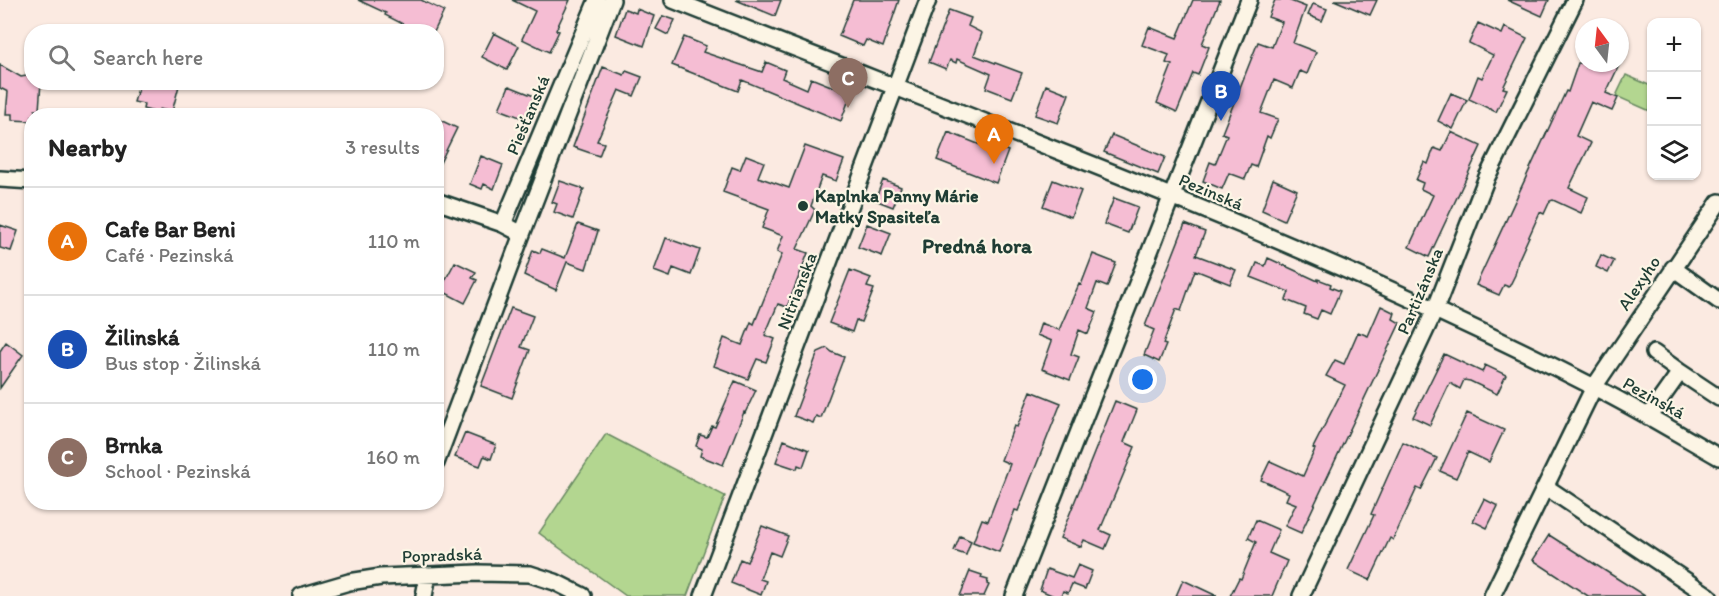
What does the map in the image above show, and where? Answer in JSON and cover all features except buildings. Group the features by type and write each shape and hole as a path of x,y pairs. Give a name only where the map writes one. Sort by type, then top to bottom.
{"street":[{"name":"Piešťanská","path":"503,224 597,0"},
{"name":"Piešťanská","path":"444,442 612,0"},
{"name":"Pezinská","path":"673,0 1172,197 1435,310 1594,387 1719,456"},
{"name":"Nitrianska","path":"703,596 928,0"},
{"path":"1014,596 1250,0"},
{"name":"Partizánska","path":"1301,596 1435,310 1486,177 1575,0"},
{"path":"0,179 24,180"},
{"name":"Alexyho","path":"1492,596 1594,387 1719,202"},
{"path":"444,204 503,224 522,234"},
{"path":"1673,268 1719,301"},
{"path":"1654,353 1719,398"},
{"path":"1647,417 1680,372"},
{"path":"1546,487 1709,596"},
{"name":"Popradská","path":"301,596 349,582 381,577 478,573 530,574 555,582 583,596"},
{"path":"424,596 428,575"},
{"path":"1716,596 1719,591"}],"green space":[{"path":"1626,75 1647,84 1647,110 1616,96"},
{"path":"606,434 725,496 687,596 626,596 539,533"}],"place":[{"name":"Brnka","path":"848,108"},
{"name":"Žilinská","path":"1221,121"},
{"name":"Cafe Bar Beni","path":"994,164"},
{"name":"Kaplnka Panny Márie Matky Spasiteľa","path":"803,206"}],"district":[{"name":"Predná hora","path":"977,245"}]}
